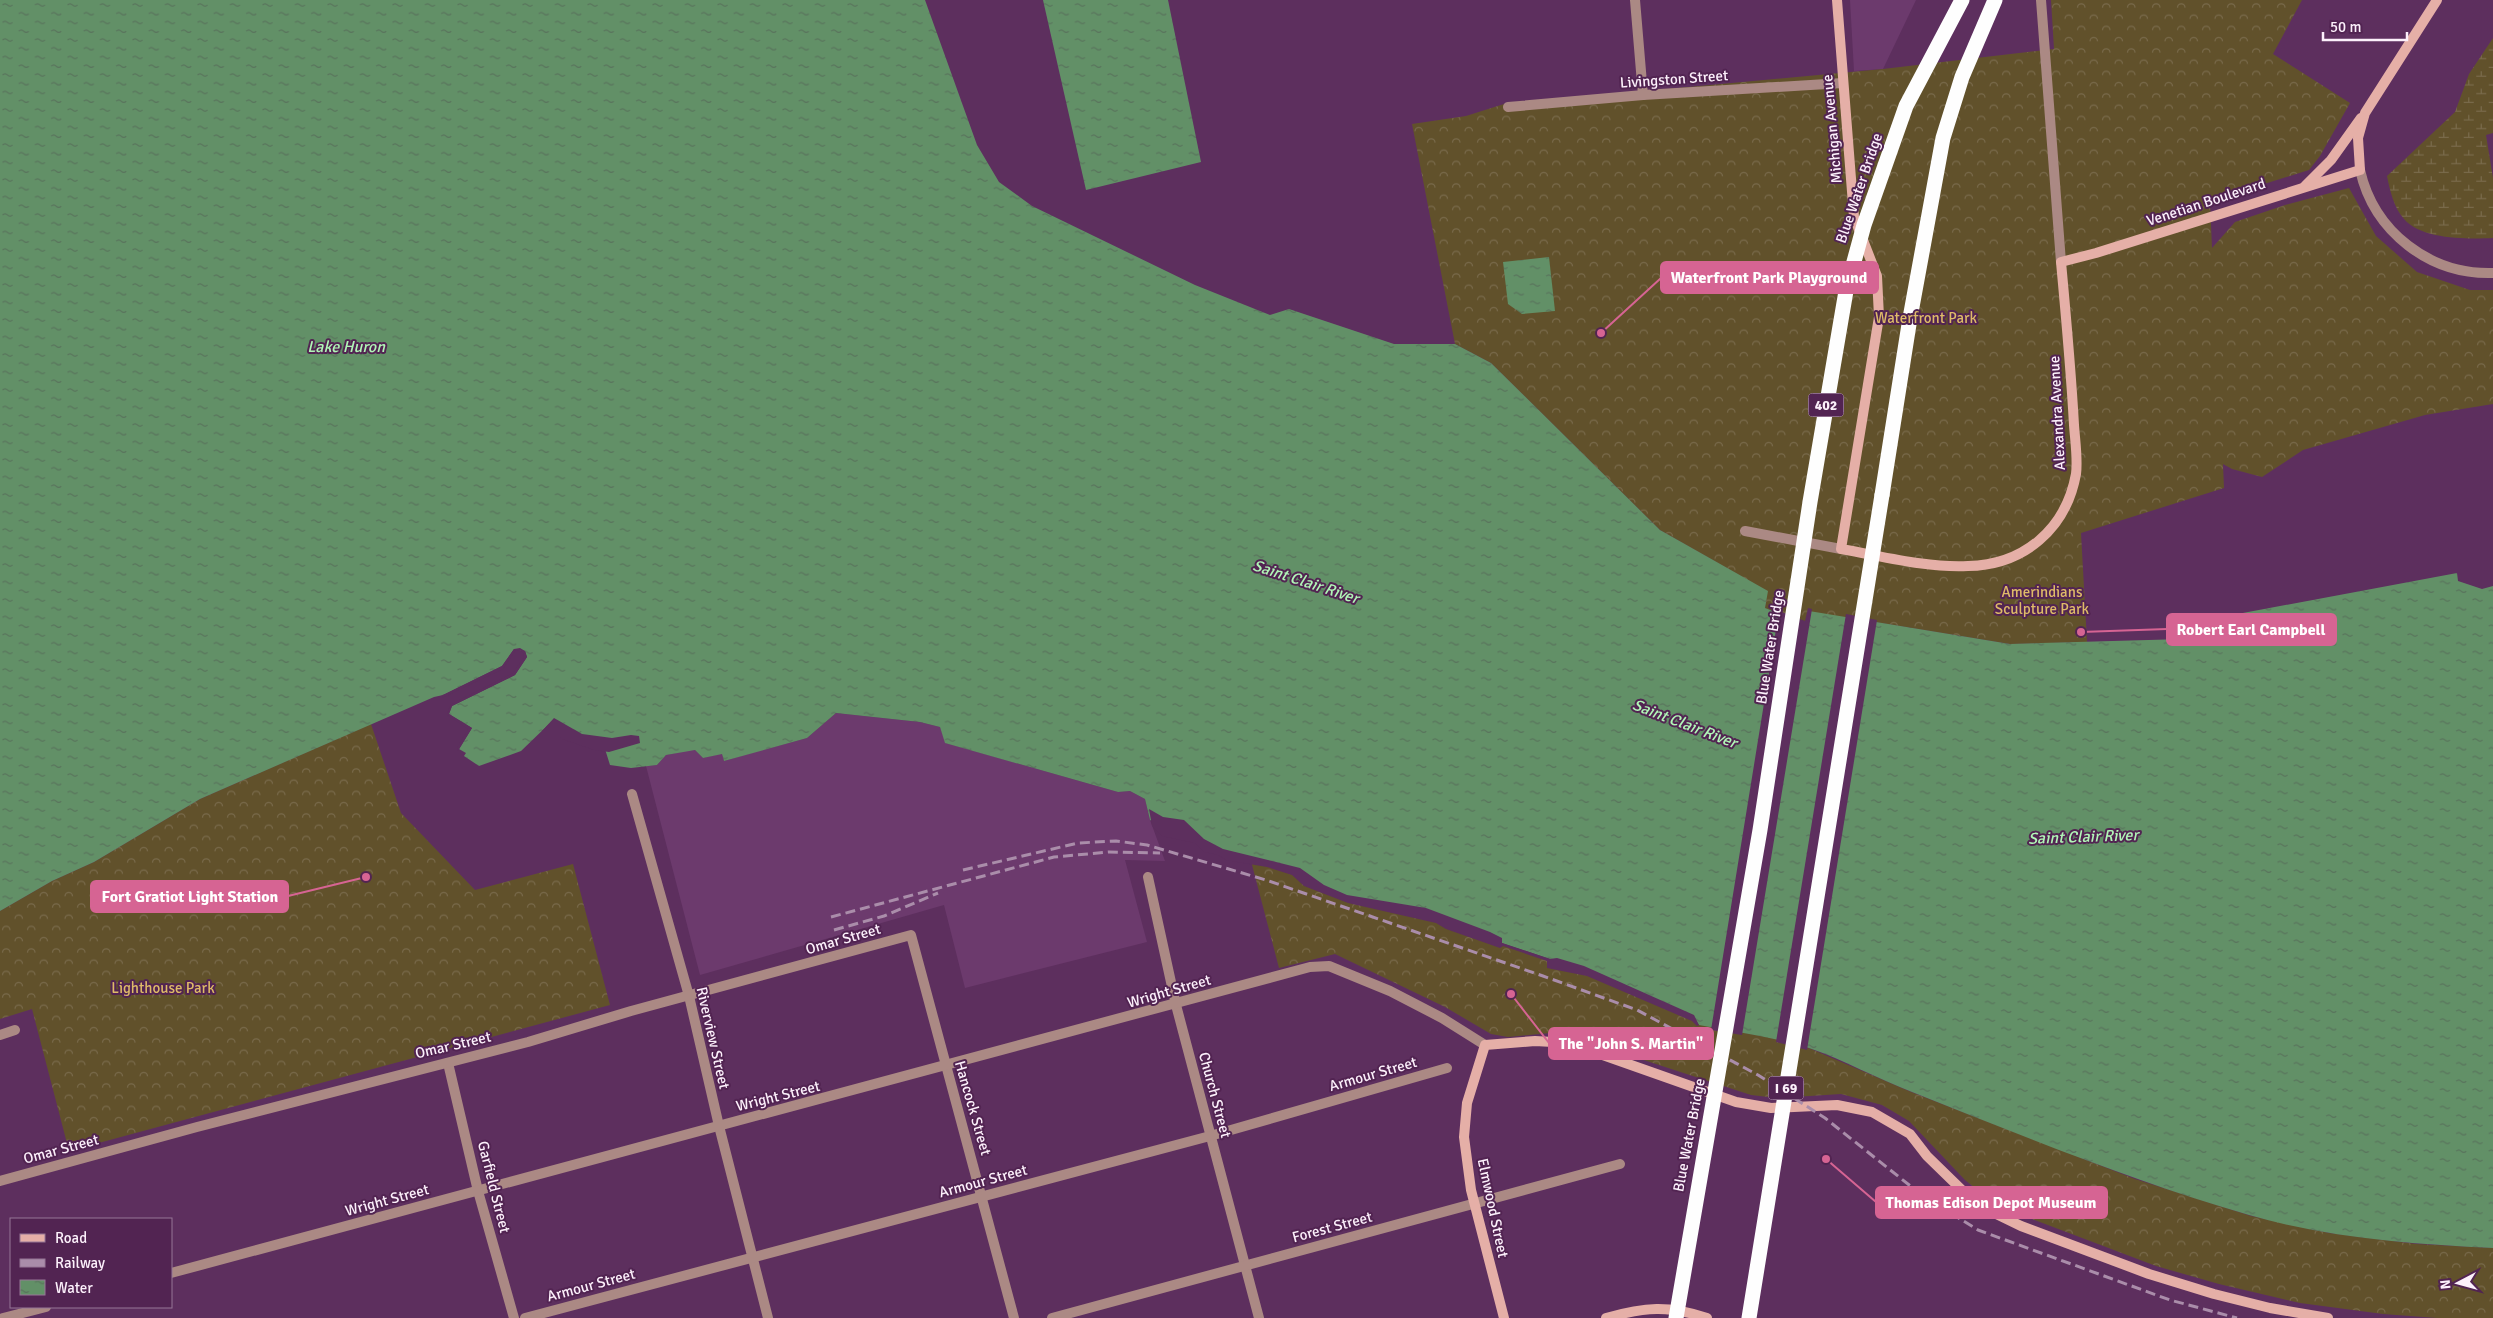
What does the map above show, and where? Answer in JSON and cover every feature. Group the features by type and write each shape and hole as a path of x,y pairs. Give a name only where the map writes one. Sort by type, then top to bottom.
{"highway":[{"name":"Blue Water Bridge","path":"1676,1318 1760,830 1838,331 1852,266 1864,225 1906,106 1962,0"},
{"name":"I 69","path":"1749,1318 1825,859 1932,189 1951,107 1974,47 1995,0"}],"street":[{"path":"1635,0 1643,95"},
{"name":"Michigan Avenue","path":"1837,0 1854,217 1877,276 1879,317 1841,549"},
{"name":"Alexandra Avenue","path":"1745,531 1928,564 1969,566 2002,561 2044,538 2057,523 2069,496 2076,472 2072,393 2041,0"},
{"path":"2304,187 2331,160 2365,112 2437,0"},
{"name":"Livingston Street","path":"1508,107 1643,95 1843,83"},
{"path":"2365,112 2358,138 2360,170 2366,190 2376,210 2388,227 2408,247 2429,260 2452,269 2493,273"},
{"name":"Venetian Boulevard","path":"2061,262 2096,253 2360,170"},
{"name":"Riverview Street","path":"632,794 689,996 719,1126 768,1318"},
{"name":"Church Street","path":"1148,878 1176,1005 1259,1318"},
{"name":"Omar Street","path":"0,1181 197,1127 426,1067 448,1063 911,935"},
{"name":"Hancock Street","path":"911,935 1014,1318"},
{"name":"Wright Street","path":"172,1274 719,1126 946,1068 1320,966 1329,966 1390,991 1442,1018 1485,1045"},
{"path":"0,1034 15,1030"},
{"path":"1485,1045 1535,1041 1553,1042 1580,1047 1736,1102 1772,1108 1849,1107 1872,1112 1910,1134 1927,1156 1965,1193 1986,1209 2021,1226 2149,1274 2214,1294 2270,1308 2328,1318"},
{"name":"Elmwood Street","path":"1485,1045 1467,1103 1464,1137 1471,1190 1504,1318"},
{"name":"Garfield Street","path":"448,1063 478,1192 514,1318"},
{"name":"Armour Street","path":"525,1318 1210,1136 1447,1068"},
{"name":"Forest Street","path":"1052,1318 1620,1164"},
{"path":"3,1318 42,1308"},
{"path":"1606,1318 1636,1310 1670,1308 1707,1318"}],"shaded area":[{"path":"1850,0 1916,0 1883,69 1854,71"},
{"path":"836,713 920,722 940,727 946,743 1118,792 1130,791 1145,799 1150,820 1165,861 1125,860 1147,942 965,988 944,905 700,975 646,766 657,765 666,755 695,750 703,758 722,753 724,761 807,738"}],"green space":[{"name":"Waterfront Park","path":"2051,0 2302,0 2273,54 2350,103 2320,156 2309,170 2210,201 2212,248 2235,222 2285,205 2349,188 2376,236 2417,272 2470,290 2493,290 2493,404 2425,415 2303,450 2262,477 2232,469 2223,464 2224,488 2081,533 2087,642 2010,644 1869,621 1807,624 1765,608 1767,591 1660,530 1491,363 1455,344 1412,124 1466,116 1504,104 1883,69 2054,49"},
{"path":"2493,38 2493,133 2486,135 2493,178 2493,238 2459,238 2433,235 2412,226 2404,219 2393,199 2387,176 2455,112 2469,74"},
{"name":"Lighthouse Park","path":"371,724 401,813 475,890 573,864 610,1005 69,1151 32,1009 0,1019 0,911 52,881 94,862 200,799"},
{"path":"1251,861 1437,921 1588,974 1711,1027 1768,1037 1811,1049 1911,1092 2135,1179 2251,1216 2329,1233 2416,1244 2493,1248 2493,1318 2437,1318 2383,1314 2300,1303 2219,1284 2156,1266 2027,1217 1990,1200 1965,1180 1909,1121 1882,1105 1841,1094 1777,1098 1751,1095 1573,1037 1550,1033 1508,1037 1491,1034 1445,1007 1335,954 1279,968"}],"water":[{"path":"0,0 925,0 977,145 999,182 1032,206 1195,285 1270,315 1289,309 1394,344 1455,344 1491,363 1660,530 1768,591 1765,608 1807,624 1809,611 2010,644 2184,639 2211,619 2457,573 2458,581 2482,589 2493,586 2493,1248 2370,1239 2309,1229 2249,1215 2164,1188 2079,1158 1995,1125 1899,1087 1809,1048 1699,1025 1694,1019 1550,959 1436,921 1349,901 1294,873 1196,841 1150,820 1145,799 1130,791 1118,792 945,743 940,727 920,722 836,713 807,738 724,761 722,754 703,758 695,750 666,755 657,765 631,768 610,765 605,749 549,724 521,751 479,766 464,756 466,753 459,749 472,728 449,714 452,706 515,675 527,657 525,651 514,649 502,666 443,695 434,697 200,799 94,862 52,881 0,911"},
{"path":"1043,0 1168,0 1201,162 1086,190"},
{"path":"1549,257 1555,311 1522,314 1508,304 1503,262"}],"pier":[{"path":"1808,608 1812,609 1742,1035 1711,1030 1779,611 1805,621"},
{"path":"1846,614 1877,620 1807,1050 1776,1042"},
{"path":"520,648 525,651 527,657 515,675 452,706 449,714 472,728 458,751 457,748 468,729 447,715 450,705 513,673 524,657 523,653 520,650 515,651 503,669 442,698 443,695 502,666 514,649"},
{"path":"554,718 582,734 612,738 631,735 639,736 640,743 609,752 594,750 562,739 549,727 544,732 542,731"},
{"path":"1149,809 1163,817 1184,820 1204,839 1223,849 1300,868 1324,885 1347,895 1426,908 1490,932 1502,938 1502,943 1550,959 1557,958 1584,966 1694,1015 1699,1025 1697,1026 1692,1021 1587,976 1547,968 1547,961 1503,946 1500,948 1446,929 1436,923 1348,903 1304,886 1292,875 1267,867 1226,860 1218,855 1204,852 1195,843 1162,836 1152,826"}],"railway":[{"path":"963,870 1078,843 1116,841 1147,845 1266,880 1543,976 1637,1010 1758,1075 1825,1118 1923,1196 1978,1230 2170,1300 2237,1318"},
{"path":"831,917 1054,857 1109,852 1160,853"},
{"path":"834,930 884,916 938,893"}],"place":[{"name":"Waterfront Park Playground","path":"1601,333"},
{"name":"Robert Earl Campbell","path":"2081,632"},
{"name":"Fort Gratiot Light Station","path":"366,877"},
{"name":"The \"John S. Martin\"","path":"1511,994"},
{"name":"Thomas Edison Depot Museum","path":"1826,1159"}],"water label":[{"name":"Lake Huron","path":"346,346"},
{"name":"Saint Clair River","path":"1306,581"},
{"name":"Saint Clair River","path":"1685,723"},
{"name":"Saint Clair River","path":"2083,836"}],"park label":[{"name":"Amerindians Sculpture Park","path":"2042,600"}]}
